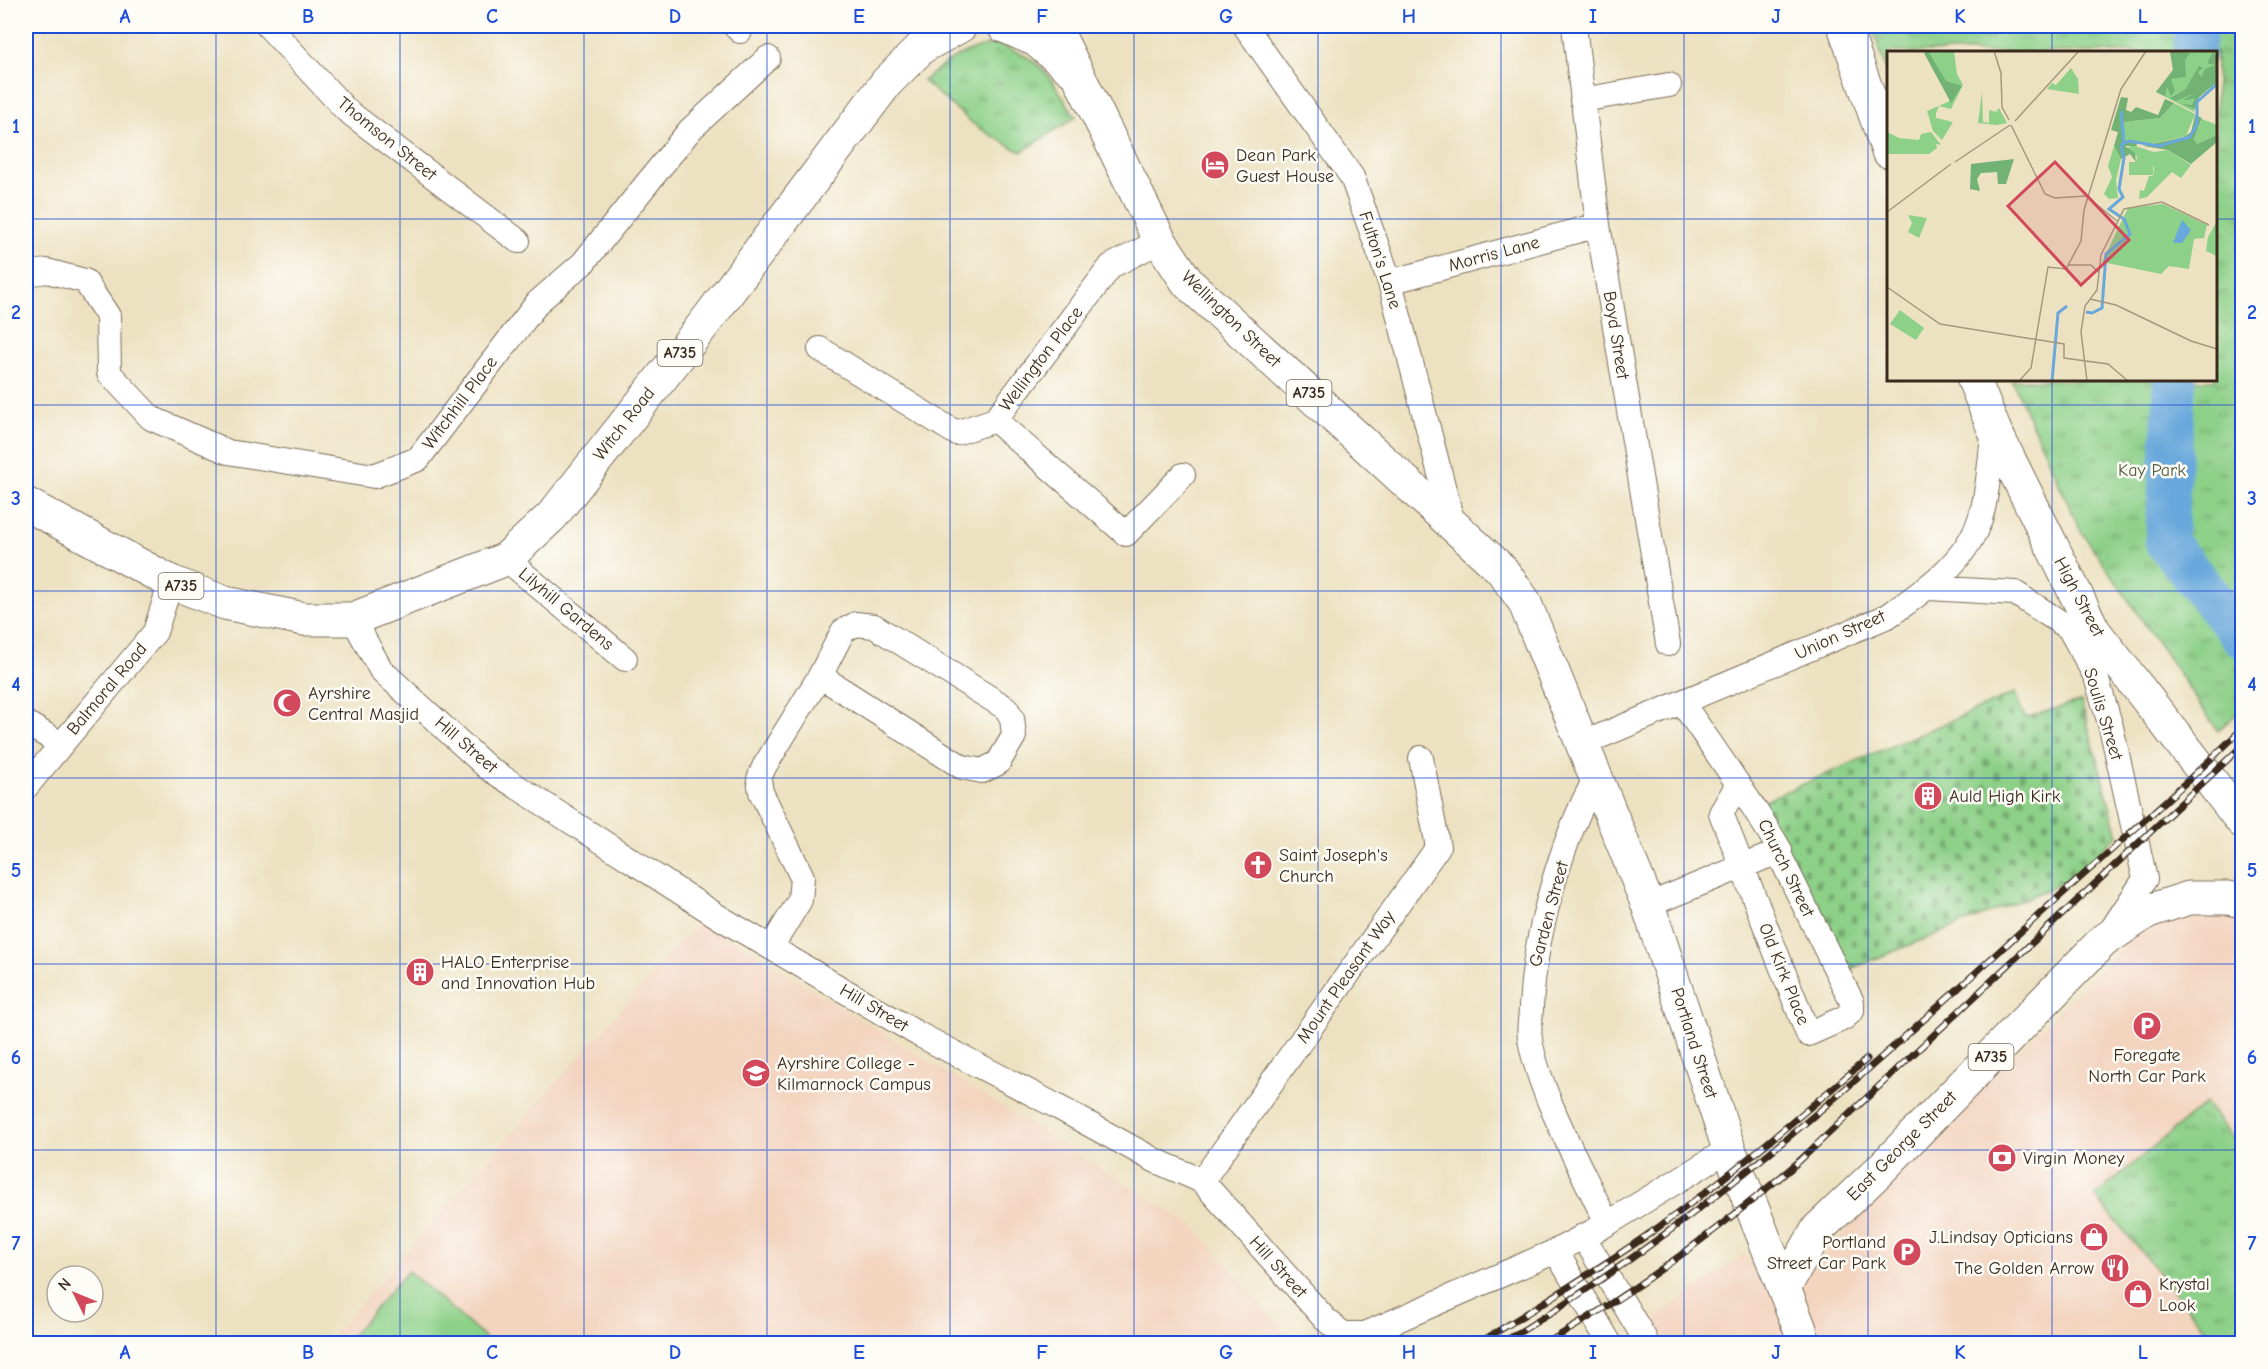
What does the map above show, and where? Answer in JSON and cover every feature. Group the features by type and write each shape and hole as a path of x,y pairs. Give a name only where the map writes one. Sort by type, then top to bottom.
{"main road":[{"name":"Witch Road","path":"353,619 506,559 552,516 704,324 887,82 922,47 960,26"},
{"path":"1004,26 1036,40 1079,77"},
{"name":"Wellington Street","path":"1054,26 1160,241 1188,283 1501,569 1524,601 1584,743"},
{"path":"1844,26 1887,148"},
{"name":"High Street","path":"1974,381 1994,429 2094,631 2242,821"},
{"name":"A735","path":"26,504 171,582 225,603 304,619 353,619"},
{"name":"Portland Street","path":"1584,743 1648,905 1729,1149 1800,1329 1802,1344"},
{"name":"East George Street","path":"1784,1287 1818,1229 1878,1172 2103,941 2148,911 2189,898 2229,898 2242,902"}],"street":[{"name":"Thomson Street","path":"268,26 346,110 518,241"},
{"name":"Fulton's Lane","path":"1245,26 1352,177 1390,282 1453,524"},
{"name":"Boyd Street","path":"1574,26 1598,225 1668,644"},
{"name":"Witchhill Place","path":"26,274 47,271 85,281 108,316 109,373 151,418 228,452 374,476 418,459 538,302 583,263 690,130 768,58"},
{"path":"1582,100 1669,85"},
{"name":"Morris Lane","path":"1390,282 1598,225"},
{"name":"Wellington Place","path":"820,348 956,433 995,420 1111,266 1160,241"},
{"path":"995,420 1126,534 1184,475"},
{"name":"Union Street","path":"1584,743 1683,704 1888,616 1928,588 1962,555 1981,518 1994,429"},
{"name":"Lilyhill Gardens","path":"506,559 625,659"},
{"name":"Balmoral Road","path":"26,787 155,632 171,582"},
{"name":"Soulis Street","path":"1928,588 2015,593 2069,628 2096,677 2111,727 2145,879 2103,941"},
{"name":"Hill Street","path":"353,619 381,670 488,768 719,917 772,946 918,1034 1154,1160 1202,1181 1325,1319 1343,1334 1365,1334 1556,1251 1607,1224 1729,1149"},
{"path":"772,946 800,900 802,877 760,792 759,779 764,767 820,676 843,631 856,624 874,626 1006,708 1012,718 1014,736 998,763 982,771 962,767 820,676"},
{"name":"Church Street","path":"1683,704 1780,850 1778,852 1852,1002 1852,1011"},
{"path":"26,723 62,744"},
{"name":"Mount Pleasant Way","path":"1202,1181 1438,847 1421,758"},
{"name":"Garden Street","path":"1597,776 1583,801 1542,931 1532,983 1530,1038 1545,1086 1607,1224"},
{"name":"Old Kirk Place","path":"1738,784 1721,813 1808,1034 1845,1018 1852,1011"},
{"path":"1648,905 1778,852"},
{"path":"1583,1236 1645,1339 1645,1344"},
{"path":"1556,1251 1610,1344"}],"shaded area":[{"path":"2219,904 2242,914 2242,1343 1621,1344 1743,1255 1806,1275 1943,1126 2145,925"},
{"name":"Ayrshire College - Kilmarnock Campus","path":"700,920 1194,1226 1289,1338 1276,1344 325,1344"}],"green space":[{"name":"Kay Park","path":"1872,26 2242,26 2242,709 2218,731 2079,528 2012,381 2217,381 2217,51 1887,51 1887,74"},
{"path":"995,44 1025,55 1044,71 1076,117 1021,152 977,127 923,81 956,57 974,49"},
{"path":"2015,693 2025,718 2081,701 2118,835 2068,881 1843,972 1761,802"},
{"path":"2205,1103 2242,1149 2242,1343 2217,1343 2095,1196"},
{"path":"408,1271 491,1343 345,1343"}],"waterway":[{"path":"2194,51 2195,26"},
{"path":"2175,381 2166,542 2242,636"}],"railway":[{"path":"1500,1344 1570,1300 1638,1253 1769,1153 1894,1046 2242,729"},
{"path":"1545,1344 1674,1260 1736,1214 1795,1165 2242,746"},
{"path":"1477,1344 1604,1264 1675,1215 1758,1150 1867,1059"}],"place":[{"name":"Dean Park Guest House","path":"1215,165"},
{"name":"Ayrshire Central Masjid","path":"287,703"},
{"name":"Auld High Kirk","path":"1928,796"},
{"name":"Saint Joseph's Church","path":"1258,865"},
{"name":"HALO Enterprise and Innovation Hub","path":"420,972"},
{"name":"Foregate North Car Park","path":"2147,1026"},
{"name":"Ayrshire College - Kilmarnock Campus","path":"756,1073"},
{"name":"Virgin Money","path":"2002,1158"},
{"name":"J.Lindsay Opticians","path":"2094,1237"},
{"name":"Portland Street Car Park","path":"1907,1252"},
{"name":"The Golden Arrow","path":"2115,1268"},
{"name":"Krystal Look","path":"2138,1294"}]}
